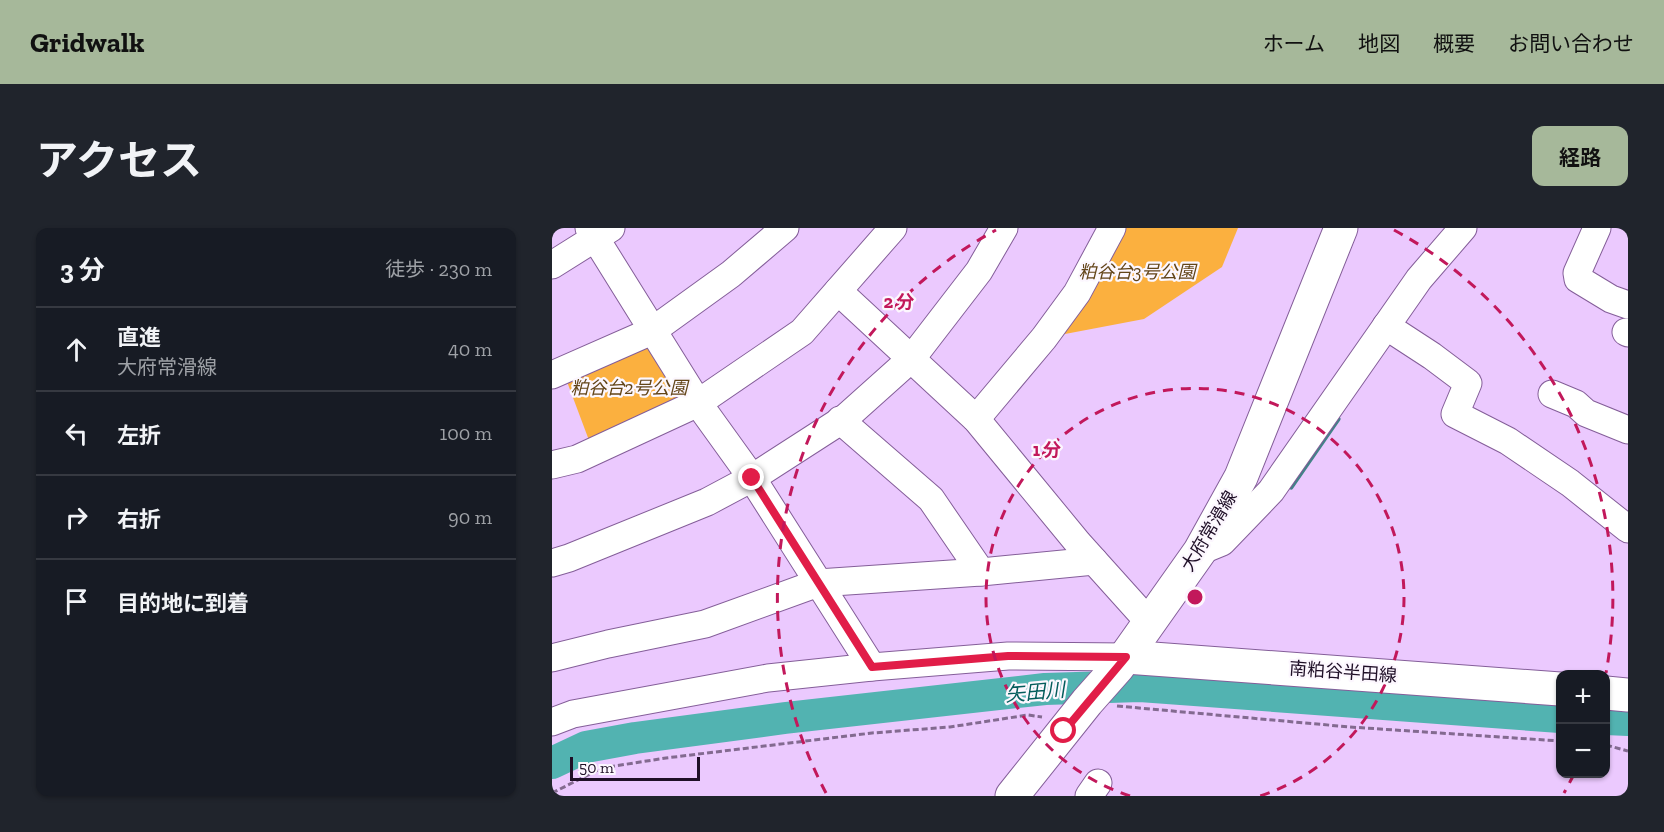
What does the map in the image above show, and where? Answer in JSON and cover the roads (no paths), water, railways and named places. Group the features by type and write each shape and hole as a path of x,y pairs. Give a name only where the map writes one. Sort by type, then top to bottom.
{"main road":[{"name":"大府常滑線","path":"1012,796 1122,662 1200,551 1241,477 1341,228"},
{"name":"南粕谷半田線","path":"1122,662 1556,689"},
{"path":"1610,693 1628,695"}],"street":[{"path":"552,375 652,331 731,274 785,228"},
{"path":"552,465 577,459 698,403 802,332 893,228"},
{"path":"552,562 569,558 707,502 752,478 840,420 885,384 912,358 979,271 1004,228"},
{"path":"976,419 1044,338 1077,292 1112,228"},
{"path":"1200,551 1222,542 1271,491 1419,279 1462,228"},
{"path":"1597,228 1577,273 1578,279 1604,295 1628,305"},
{"path":"552,265 598,231 652,331 698,403 752,478 872,667"},
{"path":"838,291 976,419 1094,561 1149,622"},
{"path":"1386,327 1432,356 1468,383 1455,414 1508,441 1570,483 1628,529"},
{"path":"1552,394 1576,404 1586,413 1628,430"},
{"path":"840,420 931,499 981,572"},
{"path":"1241,477 1252,489 1271,491"},
{"path":"552,658 705,624 818,583 981,572 1094,561"},
{"path":"552,722 573,714 746,681 872,667 1008,656 1122,662"}],"waterway":[{"path":"1291,487 1338,419"},
{"name":"矢田川","path":"552,763 586,747 635,738 785,718 1045,689 1140,686 1556,717"},
{"name":"矢田川","path":"1610,719 1628,720"}],"park label":[{"name":"粕谷台3号公園","path":"1137,272"},
{"name":"粕谷台2号公園","path":"629,388"}]}
